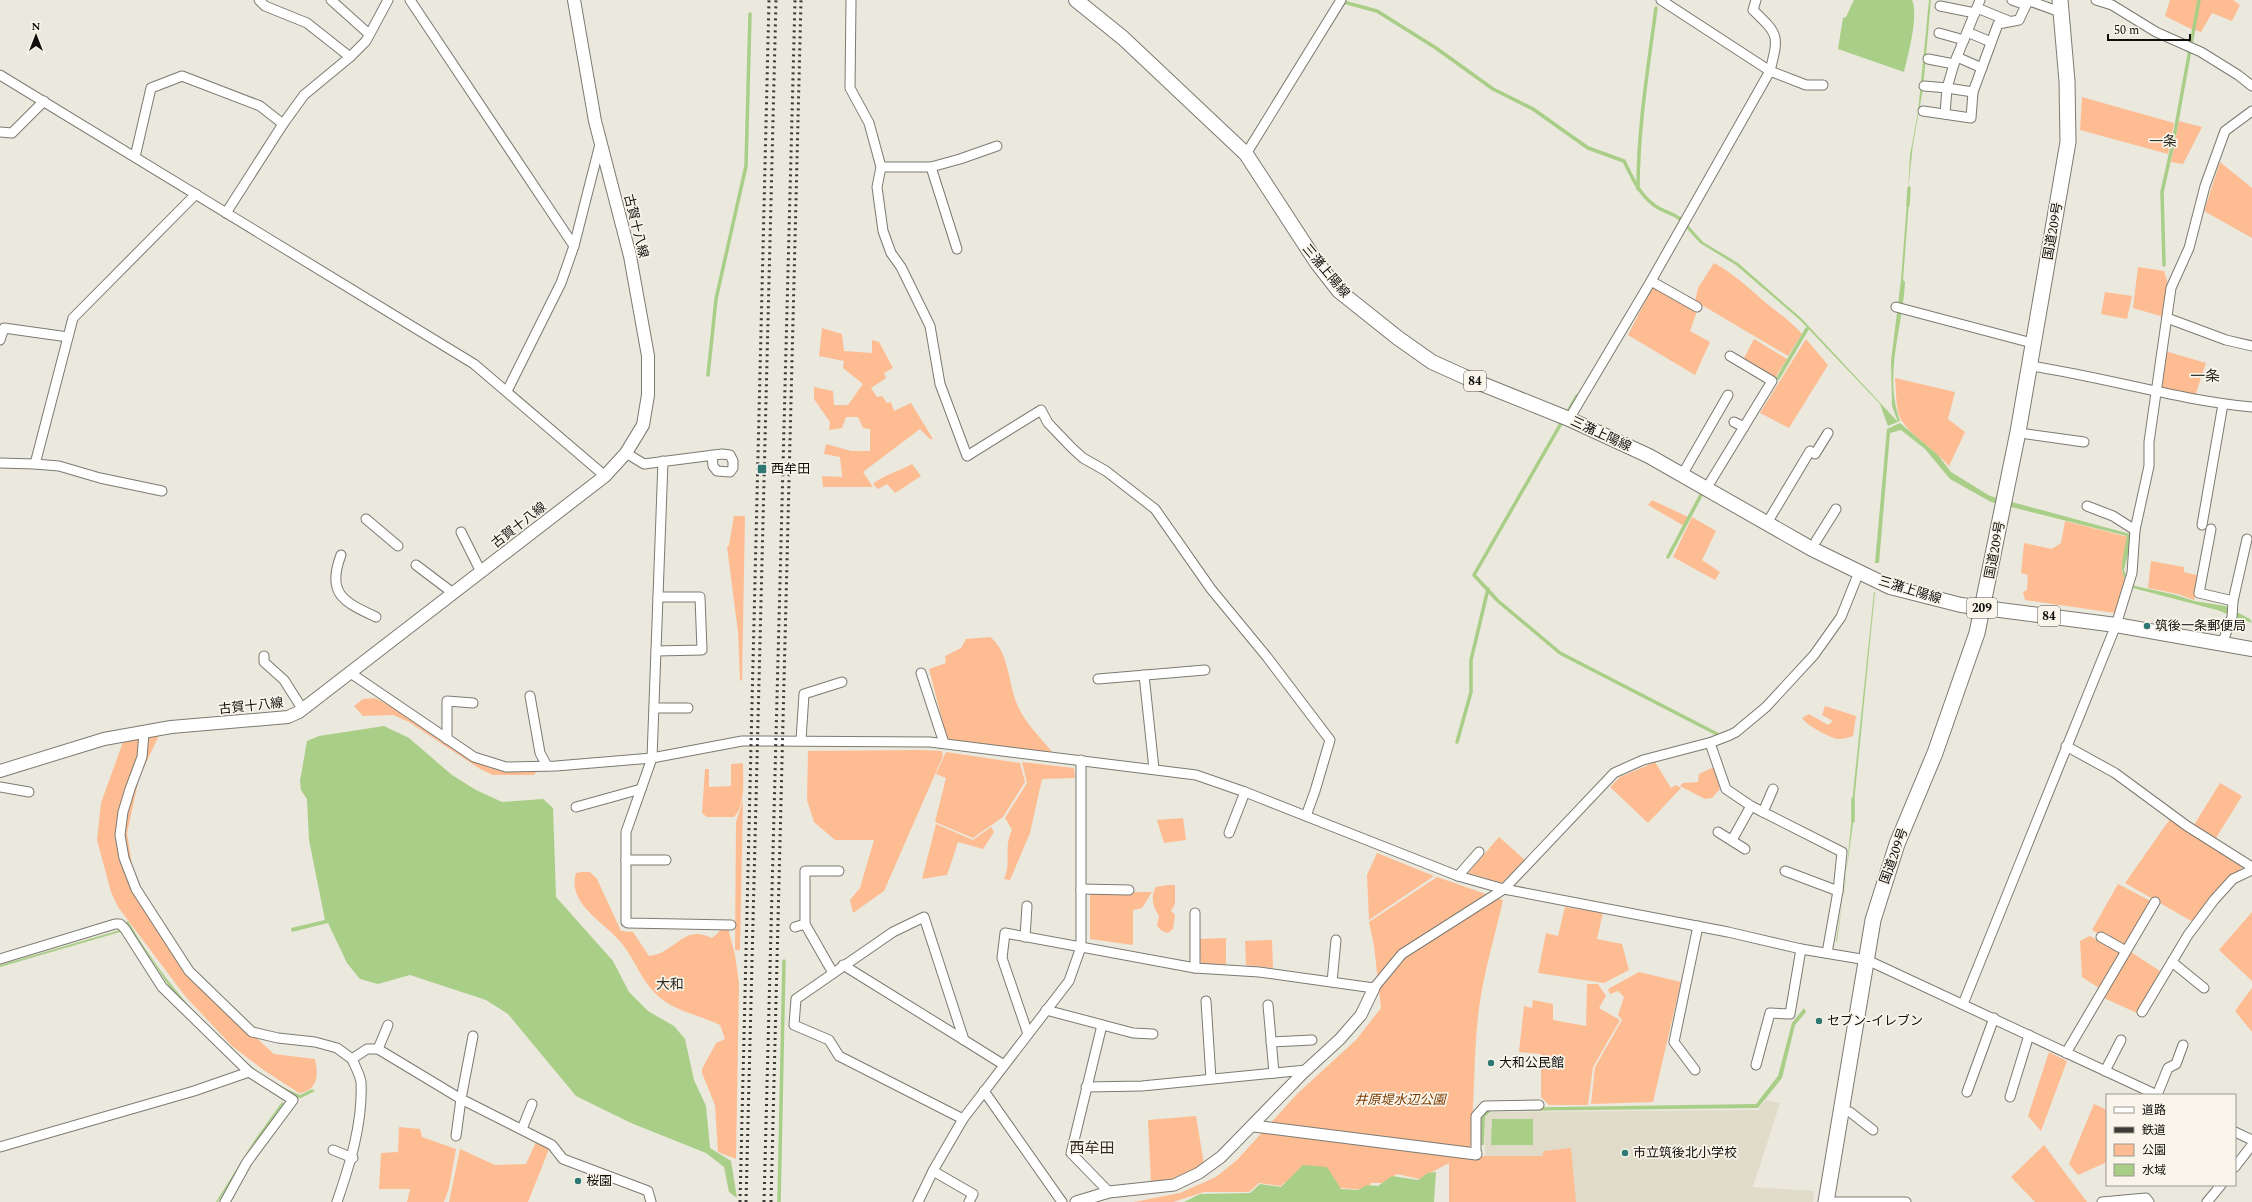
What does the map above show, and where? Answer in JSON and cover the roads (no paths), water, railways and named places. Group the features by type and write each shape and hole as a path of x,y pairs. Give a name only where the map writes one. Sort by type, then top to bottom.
{"highway":[{"name":"国道209号","path":"1826,1202 1873,920 1884,881 1951,709 1977,634 1982,608 1989,584 2030,366 2032,344 2068,142 2067,81 2061,6"}],"main road":[{"name":"古賀十八線","path":"0,771 104,740 171,727 288,717 303,710 349,672 605,476 626,453 642,425 648,395 648,356 630,256 600,144 574,0"},
{"name":"三潴上陽線","path":"1076,0 1124,38 1246,154 1317,263 1339,291 1367,314 1432,362 1472,380 1569,419 1648,456 1812,549 1890,586 1943,601 1982,608 2116,625 2252,649"}],"street":[{"path":"259,0 265,6 307,23 350,57"},
{"path":"331,0 369,34"},
{"path":"226,213 283,124 304,95 350,57 369,34 388,0"},
{"path":"410,0 574,246"},
{"path":"851,0 850,88 869,123 882,167 878,187 883,231 891,253 901,267 930,326 940,384 968,456 1041,410 1048,423 1083,458 1106,471 1155,509 1211,589 1267,657 1330,740 1306,816"},
{"path":"1246,154 1340,0"},
{"path":"1661,0 1770,71 1806,85 1823,85"},
{"path":"1569,419 1651,281 1770,71 1776,47 1773,30 1753,10 1756,0"},
{"path":"2012,0 2026,5"},
{"path":"1923,111 1971,118 1973,92 1998,24 2019,20 2028,0 2061,6"},
{"path":"2096,0 2112,5 2156,32 2201,52 2238,75 2252,86"},
{"path":"1940,6 1978,7 2010,22"},
{"path":"1945,114 1948,88 1955,61 1978,7"},
{"path":"1939,33 1965,36 1991,42"},
{"path":"1928,59 1955,61 1982,68"},
{"path":"0,75 474,364 605,476"},
{"path":"135,157 152,88 182,76 260,106 283,124"},
{"path":"1924,86 1973,92"},
{"path":"0,132 12,133 44,102"},
{"path":"1963,1004 2116,625 2132,573 2135,530 2149,466 2149,442 2171,288 2189,248 2205,186 2225,132 2252,111"},
{"path":"507,391 561,283 574,246 600,144"},
{"path":"882,167 931,167 997,146"},
{"path":"931,167 958,249"},
{"path":"35,464 73,318 196,194"},
{"path":"1651,281 1698,308"},
{"path":"1896,307 2032,344"},
{"path":"2167,318 2226,340 2252,346"},
{"path":"0,340 4,328 68,337"},
{"path":"1706,489 1772,381 1730,356"},
{"path":"2030,366 2092,376 2223,404 2252,407"},
{"path":"1682,475 1728,395"},
{"path":"2223,404 2206,527 2199,594 2233,601"},
{"path":"1734,422 1744,427"},
{"path":"1767,523 1810,452 1819,456 1828,433"},
{"path":"2027,434 2084,442"},
{"path":"626,453 644,464 712,456"},
{"path":"663,461 652,758 626,832 626,922 732,925"},
{"path":"0,463 59,466 100,478 162,491"},
{"path":"2087,506 2113,516 2135,530"},
{"path":"1816,541 1836,509"},
{"path":"366,518 398,546"},
{"path":"461,532 481,572"},
{"path":"2222,644 2232,617 2233,601 2247,539"},
{"path":"341,554 336,569 336,579 343,598 349,605 376,617"},
{"path":"416,565 453,593"},
{"path":"1076,1202 1109,1192 1168,1186 1199,1173 1222,1157 1254,1126 1306,1070 1340,1039 1361,1015 1374,988 1402,954 1504,889 1614,774 1642,760 1710,743 1736,732 1760,712 1814,655 1841,617 1859,572"},
{"path":"656,651 702,650 700,598 658,597"},
{"path":"264,656 264,662 284,680 303,710"},
{"path":"1098,679 1205,670"},
{"path":"349,672 474,757 506,767 547,766 652,758 742,741 801,740 944,743 1154,768 1196,775 1245,792 1458,876 1504,889 1698,926 1801,949 1867,960 2155,1094"},
{"path":"921,673 944,743"},
{"path":"1144,675 1154,768"},
{"path":"801,740 804,694 842,682"},
{"path":"530,696 540,753 547,766"},
{"path":"447,739 447,701 473,703"},
{"path":"654,708 688,708"},
{"path":"144,732 142,757 123,812 120,835 124,858 140,895 189,971 252,1032 278,1038 316,1042 336,1048 352,1059 361,1081 353,1158 337,1202"},
{"path":"1710,743 1726,789 1751,806 1842,852 1838,891 1827,953"},
{"path":"2066,746 2116,773 2188,826 2252,868 2233,880 2214,900 2188,935 2142,1012"},
{"path":"918,1202 933,1171 963,1119 1069,981 1081,947 1081,760"},
{"path":"0,787 29,792"},
{"path":"576,807 641,789"},
{"path":"1763,812 1773,789"},
{"path":"1229,833 1245,792"},
{"path":"1732,840 1751,806"},
{"path":"1718,832 1745,849"},
{"path":"1458,876 1479,852"},
{"path":"626,860 666,860"},
{"path":"833,973 805,924 805,871 839,871"},
{"path":"1785,871 1838,891"},
{"path":"1081,889 1129,890"},
{"path":"2066,1052 2155,902"},
{"path":"1025,937 1027,906"},
{"path":"1195,912 1195,968"},
{"path":"963,1119 839,1056 829,1040 794,1025 796,999 892,932 924,917 964,1040"},
{"path":"0,959 120,924 125,929 162,988 249,1072 293,1100 247,1162 225,1202"},
{"path":"795,927 805,924"},
{"path":"1695,1070 1674,1042 1698,926"},
{"path":"1028,1034 1002,958 1005,933 1195,968 1259,972 1374,988"},
{"path":"2102,937 2126,952"},
{"path":"1332,982 1336,940"},
{"path":"1756,1065 1770,1012 1790,1014 1801,949"},
{"path":"2172,962 2204,988"},
{"path":"843,965 1004,1065"},
{"path":"1206,1001 1212,1079"},
{"path":"1268,1005 1274,1073"},
{"path":"1046,1010 1133,1033 1153,1034"},
{"path":"1967,1092 1994,1018"},
{"path":"378,1049 388,1025"},
{"path":"1102,1025 1071,1153 1109,1192"},
{"path":"2010,1097 2029,1035"},
{"path":"456,1136 461,1099 473,1036"},
{"path":"1271,1042 1312,1040"},
{"path":"2105,1071 2121,1040"},
{"path":"2157,1094 2168,1068 2176,1064 2183,1045"},
{"path":"352,1059 367,1049 378,1049 461,1099 552,1145 564,1159 648,1191 651,1202"},
{"path":"1086,1086 1142,1086 1306,1070"},
{"path":"0,1147 194,1091 249,1072"},
{"path":"984,1091 1062,1202"},
{"path":"522,1129 532,1104"},
{"path":"1254,1126 1476,1154 1476,1116 1485,1106 1540,1105"},
{"path":"1850,1112 1873,1130"},
{"path":"2236,1132 2252,1140"},
{"path":"2236,1165 2252,1145"},
{"path":"333,1150 353,1158"},
{"path":"933,1171 974,1194 969,1202"},
{"path":"2207,1202 2220,1186"},
{"path":"2102,1202 2146,1198 2149,1202"},
{"path":"1826,1202 1906,1202"}],"water":[{"path":"1854,0 1912,0 1914,7 1914,25 1904,72 1838,49 1843,18 1846,17"},
{"path":"1929,0 1931,0 1923,89 1913,144 1908,191 1910,155 1918,112"},
{"path":"1907,202 1909,202 1903,280 1905,282 1904,299 1895,351 1893,386 1895,403 1900,421 1898,422 1892,406 1891,361 1901,280"},
{"path":"1680,216 1703,242 1738,263 1801,318 1898,422 1888,426 1880,404 1800,320 1736,265 1700,243 1678,219"},
{"path":"1900,423 1938,455 1951,472 1990,496 2130,534 2130,546 2124,570 2128,581 2135,586 2176,595 2194,601 2225,606 2250,619 2252,623 2217,610 2133,588 2127,583 2122,571 2127,536 1991,502 1950,479 1925,449 1901,430 1890,433 1879,563 1875,563 1887,429"},
{"path":"1874,592 1854,803 1852,803"},
{"path":"384,726 409,738 452,775 476,790 502,802 543,799 553,808 556,897 613,961 629,992 648,1011 674,1026 685,1039 694,1080 706,1106 710,1148 731,1161 737,1198 729,1192 724,1167 706,1153 631,1123 576,1096 508,1014 486,1000 410,975 378,984 360,979 347,963 328,923 292,932 291,928 325,920 309,840 307,799 301,790 300,781 307,741 319,736"},
{"path":"1852,815 1854,816 1846,874"},
{"path":"1846,874 1845,886 1842,901"},
{"path":"1842,901 1837,942 1836,941"},
{"path":"128,921 160,970 202,1021 173,992 126,922"},
{"path":"120,930 120,932 0,967 0,965"},
{"path":"1804,1008 1806,1012 1795,1025 1782,1078 1758,1108 1491,1111 1485,1117 1484,1145 1481,1145 1481,1117 1489,1108 1756,1104 1778,1076 1792,1023"},
{"path":"227,1045 250,1065 275,1082 300,1095 312,1089 315,1091 301,1098 296,1098 243,1061"},
{"path":"282,1102 284,1103 254,1144 218,1202 216,1202 254,1141"},
{"path":"1492,1119 1533,1119 1533,1145 1491,1145"},
{"path":"1303,1165 1327,1167 1341,1189 1358,1190 1367,1185 1378,1186 1392,1176 1418,1180 1428,1173 1436,1172 1434,1202 1184,1202 1200,1194 1250,1193 1260,1184 1281,1187"}],"waterway":[{"path":"2164,265 2162,192 2173,143 2199,0"},
{"path":"1340,1 1377,11 1436,48 1493,89 1533,109 1588,148 1624,161 1636,185 1644,196 1657,207 1675,215 1681,220"},
{"path":"1638,189 1638,166 1642,121 1656,8"},
{"path":"708,375 716,299 746,166 750,14"},
{"path":"1908,205 1909,188"},
{"path":"1778,378 1807,329"},
{"path":"1566,415 1577,396"},
{"path":"1563,420 1474,575 1498,601 1560,653 1717,734"},
{"path":"1668,557 1701,495"},
{"path":"1457,742 1471,692 1471,660 1488,589"},
{"path":"1853,799 1853,821"},
{"path":"779,1202 784,961"}],"railway":[{"path":"740,1202 769,0"},
{"path":"746,1202 776,0"},
{"path":"764,1202 795,0"},
{"path":"771,1202 801,0"}],"place":[{"name":"西牟田","path":"762,469"},
{"name":"筑後一条郵便局","path":"2147,626"},
{"name":"セブン-イレブン","path":"1819,1021"},
{"name":"大和公民館","path":"1491,1063"},
{"name":"市立筑後北小学校","path":"1625,1153"},
{"name":"桜園","path":"578,1181"}],"district":[{"name":"一条","path":"2163,141"},
{"name":"一条","path":"2205,376"},
{"name":"大和","path":"670,984"},
{"name":"西牟田","path":"1092,1148"}],"park label":[{"name":"井原堤水辺公園","path":"1400,1100"}]}
